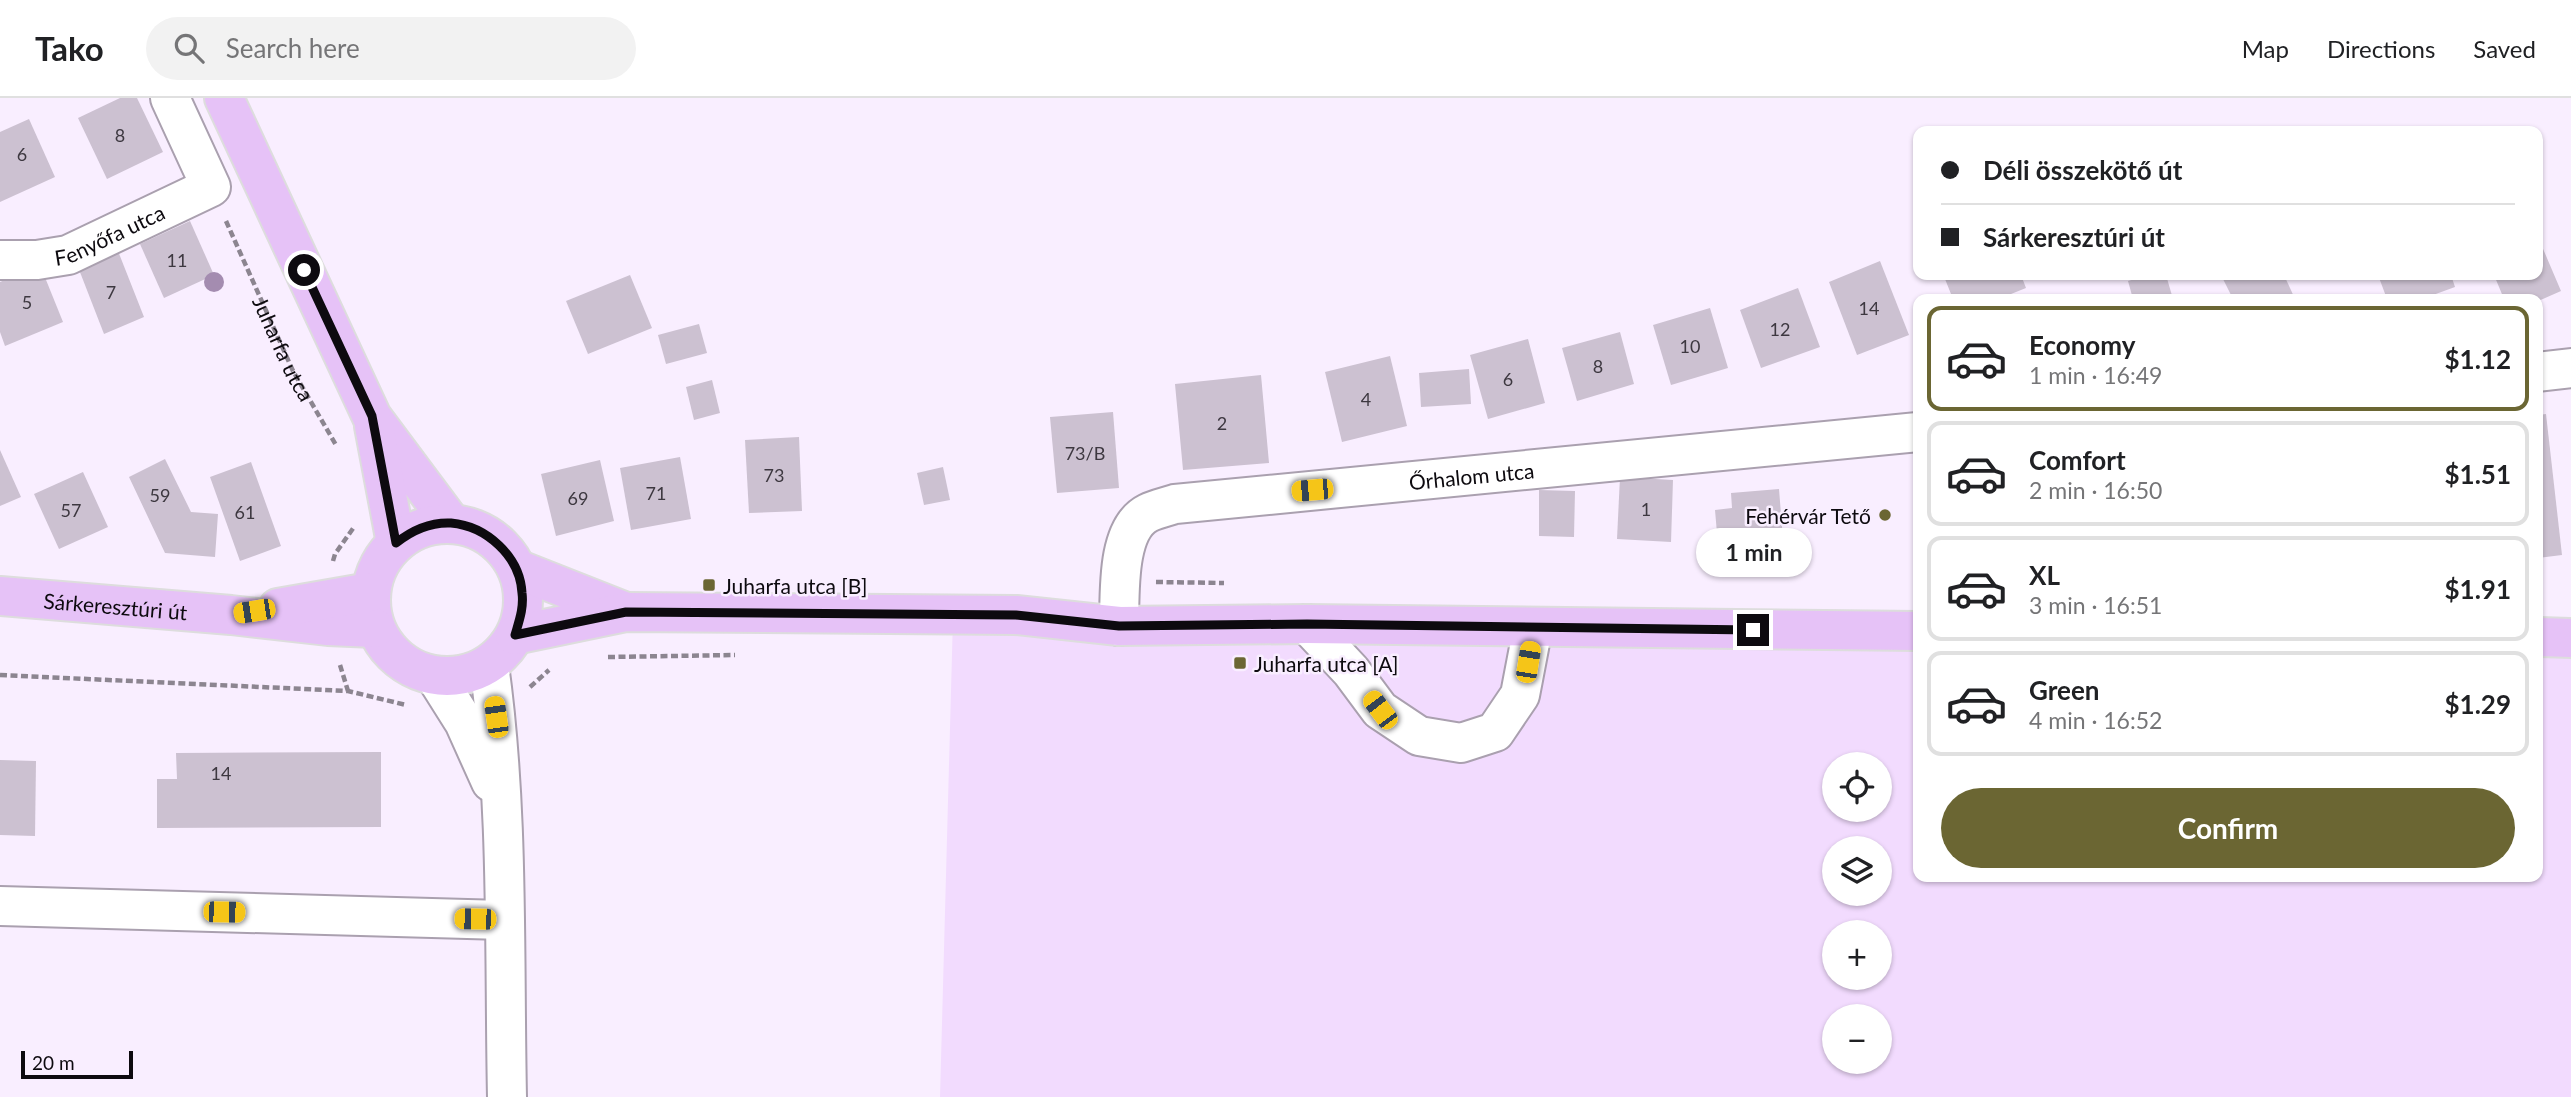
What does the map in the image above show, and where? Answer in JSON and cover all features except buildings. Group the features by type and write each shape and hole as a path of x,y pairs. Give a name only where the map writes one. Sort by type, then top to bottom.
{"main road":[{"path":"224,98 372,416 451,523"},
{"path":"372,416 396,543"},
{"path":"451,523 478,530 501,546 517,569 523,591 522,614 515,635 504,651 489,665 454,677 435,676 416,670 399,660 384,645 373,610 379,565 396,543 421,528 451,523"},
{"path":"517,569 626,612"},
{"name":"Sárkeresztúri út","path":"0,596 328,626 373,610"},
{"name":"Sárkeresztúri út","path":"230,615 326,600 373,610"},
{"path":"515,635 626,612 1016,615 1119,626 1307,624 1913,631"},
{"path":"2543,637 2571,638"}],"street":[{"path":"170,98 211,187"},
{"name":"Fenyőfa utca","path":"0,260 37,260 68,255 211,187"},
{"path":"2543,371 2571,368"},
{"name":"Őrhalom utca","path":"1119,626 1120,582 1126,537 1146,514 1175,504 1913,432"},
{"path":"1307,624 1351,671 1380,710 1419,736 1461,743 1495,732 1520,695 1533,627"},
{"path":"489,665 496,717 501,806 507,1097"},
{"path":"435,676 464,722 501,806"},
{"path":"0,906 503,920"}],"path":[{"name":"Juharfa utca","path":"211,187 293,372 340,452"},
{"path":"326,600 335,554 355,527 356,514"},
{"path":"0,675 348,691"}],"shaded area":[{"path":"953,617 1913,638 1913,882 2543,882 2543,651 2571,652 2571,1097 940,1097"}],"place":[{"name":"Fehérvár Tető","path":"1885,515"},
{"name":"Juharfa utca [B]","path":"709,585"},
{"name":"Juharfa utca [A]","path":"1240,663"}],"route":[{"path":"304,270 372,416 396,543 421,528 451,523 478,530 501,546 517,569 523,591 522,614 515,635 626,612 1016,615 1119,626 1307,624 1753,630"}]}
